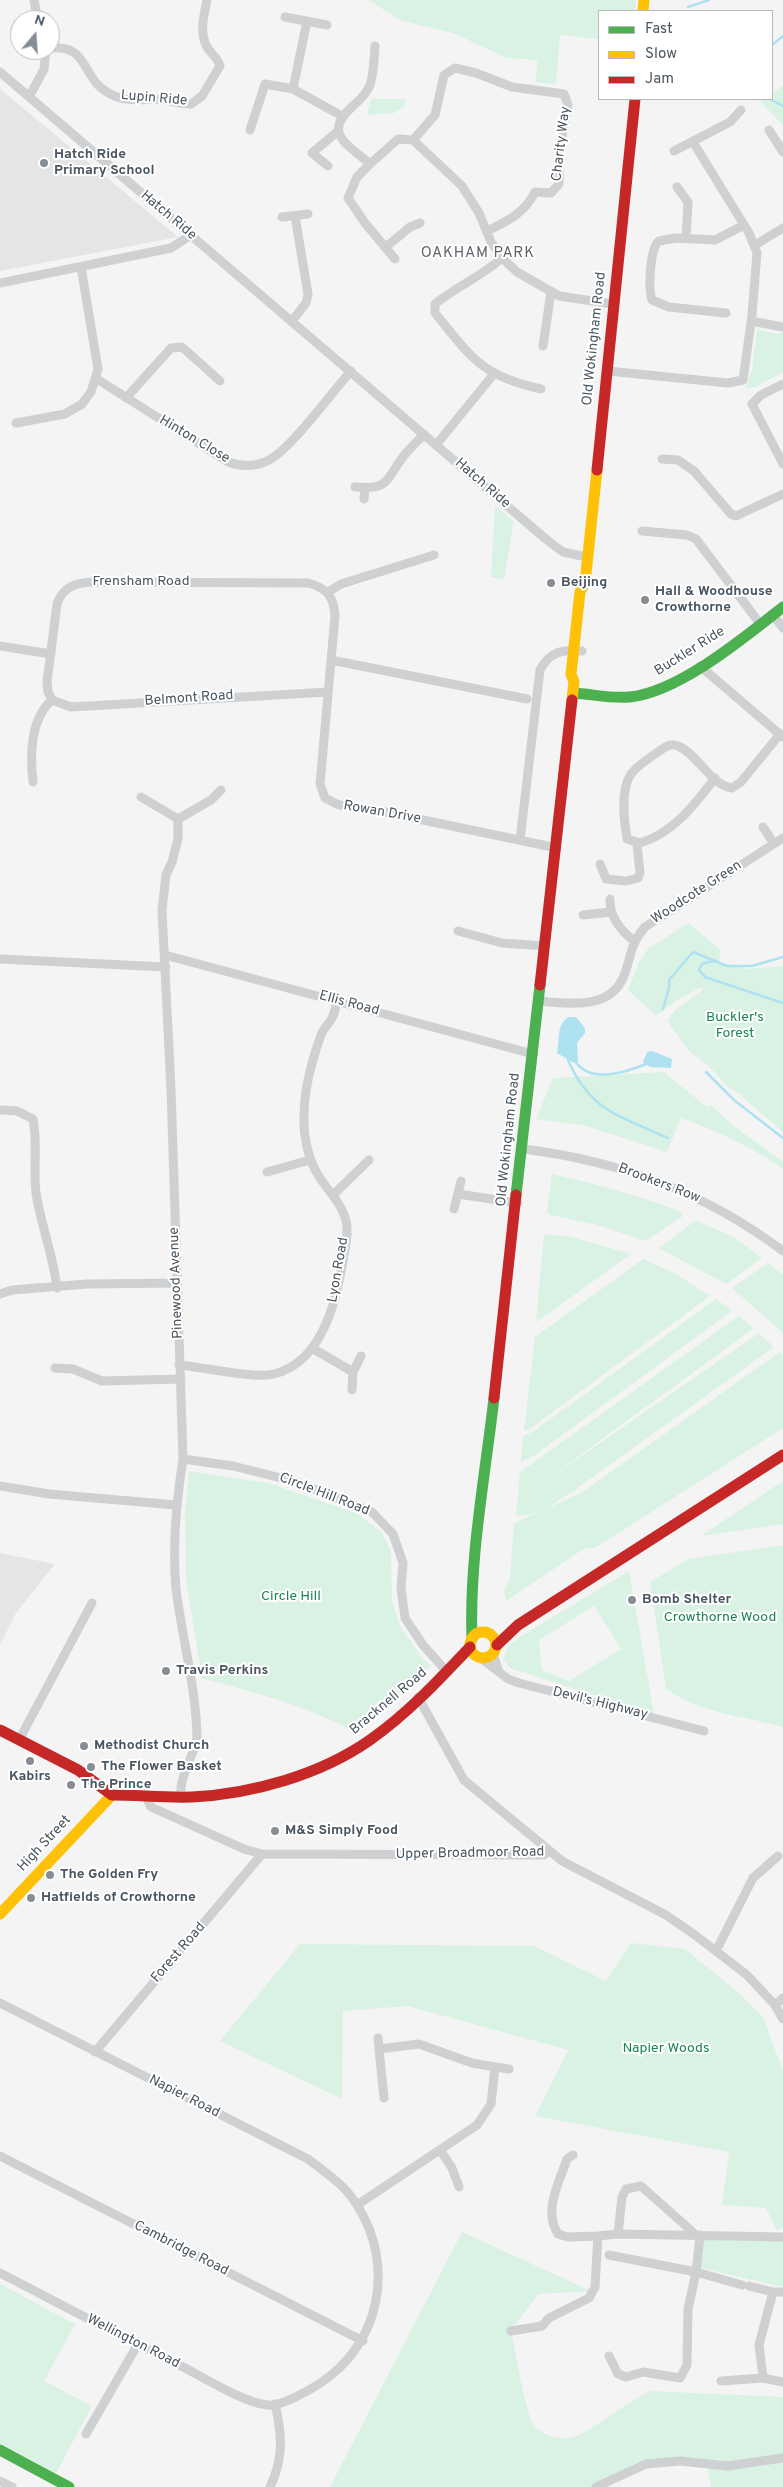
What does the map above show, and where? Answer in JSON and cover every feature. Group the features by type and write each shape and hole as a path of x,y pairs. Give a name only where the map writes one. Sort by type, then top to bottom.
{"street":[{"name":"Lupin Ride","path":"60,49 75,52 81,58 94,81 112,95 131,100 161,100 191,104 201,98 220,66 203,37 207,0"},
{"path":"285,17 307,20 327,26"},
{"path":"293,89 307,20"},
{"path":"370,164 342,139 337,132 337,125 342,116 362,98 370,84 375,46"},
{"path":"29,97 44,69 45,60"},
{"name":"Charity Way","path":"413,140 435,116 444,75 455,68 476,73 512,88 564,94 568,105 560,147 559,184 551,193 535,192 512,219 486,231"},
{"name":"Hatch Ride","path":"0,72 559,550 587,556"},
{"path":"250,130 265,84 293,89 342,116"},
{"name":"Old Wokingham Road","path":"475,1650 472,1602 574,687 579,675 578,650 587,593 584,583 608,371 613,304 635,100"},
{"path":"674,151 730,122 741,110"},
{"path":"769,130 783,152"},
{"path":"328,166 312,153 337,132"},
{"path":"396,259 365,223 348,198 356,177 398,139 413,140 462,186 502,258 517,272 551,292 564,297 613,304"},
{"path":"608,371 728,383 743,380 746,372 758,262 755,246 693,142"},
{"path":"677,187 688,202 686,238"},
{"path":"282,217 308,214"},
{"path":"292,321 306,303 308,294 295,216"},
{"path":"386,247 410,227 420,223"},
{"path":"726,313 669,307 652,300 650,287 655,244 659,240 667,239 716,240 744,225"},
{"path":"755,246 783,228"},
{"path":"0,283 171,248 191,235"},
{"path":"502,258 480,277 456,287 435,304 434,313 481,366 494,375 517,384 541,389"},
{"path":"16,423 65,414 82,404 91,392 97,379 98,369 81,267"},
{"path":"544,346 548,303 551,292"},
{"path":"752,318 783,327"},
{"path":"126,398 171,348 182,347 220,381"},
{"name":"Hinton Close","path":"97,379 228,462 246,466 259,464 278,455 351,371"},
{"path":"436,445 494,375"},
{"path":"783,384 761,395 752,404 783,464"},
{"path":"355,487 378,488 386,483 402,458 424,434"},
{"path":"662,459 678,460 694,472 732,514 736,516 783,494"},
{"path":"364,499 365,488"},
{"path":"642,530 687,535 696,539 761,625"},
{"path":"328,592 341,584 434,555"},
{"name":"Frensham Road","path":"52,700 48,692 47,682 59,598 68,588 75,584 92,582 308,583 328,592"},
{"name":"Rowan Drive","path":"328,592 334,607 320,784 325,798 339,805 360,807 557,848"},
{"name":"Buckler Ride","path":"574,687 623,697 640,695 671,683 700,666 761,625 783,607"},
{"path":"773,614 783,628"},
{"path":"0,646 51,654"},
{"path":"520,840 540,670 545,661 560,651 578,650"},
{"path":"331,660 527,699"},
{"path":"700,666 782,736 736,787 729,788 715,778 685,750 672,744 639,765 627,782 624,821 626,839 637,844 645,842 683,818 715,778"},
{"name":"Belmont Road","path":"52,700 71,707 328,692"},
{"path":"33,782 30,760 38,715 52,700"},
{"path":"141,797 178,819 211,800 221,790"},
{"name":"Pinewood Avenue","path":"178,819 178,839 163,891 162,910 166,968 183,1459 176,1505 174,1544 176,1587 198,1737 194,1754 181,1785 181,1798"},
{"path":"763,827 774,844"},
{"name":"Woodcote Green","path":"540,1002 590,1003 606,998 621,983 634,941 645,927 783,838"},
{"path":"600,864 606,879 626,881 638,878 640,873 637,844"},
{"path":"610,899 614,920 634,941"},
{"path":"583,915 611,912"},
{"path":"458,931 502,944 545,946"},
{"name":"Ellis Road","path":"165,955 533,1054"},
{"path":"0,959 166,968"},
{"name":"Lyon Road","path":"179,1365 255,1375 273,1374 292,1366 312,1348 324,1328 336,1300 346,1237 346,1221 333,1195 318,1176 310,1160 305,1138 304,1116 306,1093 321,1035 333,1016 337,1001"},
{"path":"0,1110 17,1111 33,1119 36,1131 36,1191 44,1235 53,1260 57,1288"},
{"name":"Brookers Row","path":"523,1149 591,1160 658,1181 730,1214 783,1251"},
{"path":"267,1172 310,1160"},
{"path":"333,1195 369,1160"},
{"path":"454,1210 460,1181"},
{"path":"458,1194 518,1202"},
{"path":"0,1294 12,1290 57,1288 87,1284 177,1283"},
{"path":"312,1348 354,1372"},
{"path":"352,1390 354,1372 361,1356"},
{"path":"55,1368 73,1369 102,1381 181,1379"},
{"path":"518,1625 489,1633 478,1633 475,1650 495,1649 518,1625 783,1455"},
{"name":"Circle Hill Road","path":"183,1459 233,1466 292,1481 372,1512 394,1534 403,1563 401,1588 405,1618 423,1645 448,1671"},
{"path":"0,1486 49,1494 176,1505"},
{"path":"472,1602 479,1620 489,1633 495,1649 499,1672"},
{"path":"19,1740 92,1603"},
{"name":"Bracknell Road","path":"112,1796 181,1798 231,1792 280,1780 314,1768 370,1740 448,1671 475,1650"},
{"name":"Devil's Highway","path":"475,1650 499,1672 519,1683 704,1730"},
{"path":"418,1697 464,1780 549,1852"},
{"path":"0,1730 94,1779 108,1789 112,1796"},
{"name":"High Street","path":"0,1914 112,1796"},
{"name":"Upper Broadmoor Road","path":"146,1797 151,1807 244,1849 262,1854 544,1855 549,1852 562,1861 666,1915 747,1975 775,2005 783,2019"},
{"name":"Forest Road","path":"95,2052 262,1854"},
{"path":"716,1951 753,1878 778,1856"},
{"path":"775,2005 783,1998"},
{"name":"Napier Road","path":"0,2003 308,2160 337,2181 357,2205 370,2229 376,2260 378,2291 374,2313 363,2341 351,2358 331,2376 308,2392 272,2405"},
{"path":"378,2038 384,2098"},
{"path":"380,2049 420,2044 472,2063 509,2069"},
{"path":"357,2205 477,2125 488,2110 495,2067"},
{"path":"440,2150 452,2168 459,2187"},
{"path":"573,2155 567,2159 550,2213 552,2225 558,2234 568,2237 618,2234 775,2235 783,2237"},
{"name":"Cambridge Road","path":"0,2156 363,2341"},
{"path":"618,2234 622,2197 626,2189 641,2186 698,2235"},
{"path":"609,2356 618,2374 626,2377 643,2372 680,2378 688,2365 688,2309 696,2272 698,2235"},
{"path":"511,2330 542,2326 549,2318 590,2298 595,2287 598,2236"},
{"path":"610,2255 696,2272 773,2292 783,2292"},
{"name":"Wellington Road","path":"0,2274 224,2388 251,2401 272,2405"},
{"path":"763,2378 759,2345 773,2292"},
{"path":"86,2434 138,2344"},
{"path":"721,2381 763,2378 783,2382"},
{"path":"270,2487 277,2473 282,2433 272,2405"},
{"path":"0,2450 69,2487"},
{"path":"596,2487 646,2464 680,2461 727,2466 783,2458"},
{"path":"0,2481 12,2487"}],"shaded area":[{"name":"Hatch Ride Primary School","path":"0,89 178,237 0,271"},
{"path":"0,1553 55,1564 16,1613 0,1645"}],"green space":[{"path":"368,0 636,0 635,10 598,10 598,39 560,35 556,84 536,82 537,60 507,58 453,33 402,21"},
{"path":"783,86 783,125 759,100 773,100 773,92"},
{"path":"371,99 405,99 404,107 394,113 367,115"},
{"path":"757,329 775,334 783,332 783,372 756,387 746,388 752,370"},
{"path":"495,506 514,521 504,579 491,577"},
{"name":"Buckler's Forest","path":"688,923 720,949 719,962 748,969 783,966 783,1132 738,1093 728,1087 710,1067 689,1051 667,1021 675,1010 704,989 700,988 677,1000 656,1016 628,990 639,962 648,949"},
{"path":"664,1072 703,1104 708,1107 711,1105 731,1124 783,1162 783,1169 734,1140 681,1118 667,1152 583,1125 536,1119 553,1078"},
{"path":"552,1174 633,1195 681,1212 683,1216 646,1241 594,1224 550,1215 547,1212"},
{"path":"696,1220 735,1238 762,1258 726,1284 659,1248"},
{"path":"544,1234 571,1237 631,1254 536,1322"},
{"path":"643,1259 676,1274 710,1296 531,1428 524,1431 535,1337"},
{"path":"768,1263 783,1275 783,1333 732,1288"},
{"path":"716,1299 732,1311 532,1457 521,1462 523,1436 534,1431"},
{"path":"739,1316 754,1328 542,1483 759,1333 774,1347 563,1498 532,1514 516,1515 520,1472"},
{"path":"780,1352 783,1356 783,1428 595,1548 585,1548 506,1601 504,1591 510,1577 514,1523 581,1493"},
{"name":"Circle Hill","path":"189,1471 268,1483 358,1514 382,1533 391,1551 392,1601 400,1626 420,1655 431,1666 354,1732 299,1707 202,1678 186,1580 185,1512"},
{"path":"783,1481 783,1524 701,1536"},
{"name":"Crowthorne Wood","path":"783,1545 783,1727 722,1713 692,1703 666,1688 650,1582 688,1559"},
{"name":"Crowthorne Wood","path":"629,1571 654,1714 512,1669 503,1660 508,1646","holes":["594,1606 621,1649 569,1681 542,1670 539,1640"]},
{"name":"Napier Woods","path":"631,1943 685,1949 738,1992 763,2017 783,2071 783,2227 777,2231 766,2208 722,2205 729,2152 535,2116 568,2050 408,2006 343,2011 342,2099 220,2041 300,1944 534,1946 606,1981"},
{"path":"462,2232 591,2291 538,2294 511,2331 530,2419 543,2433 562,2438 581,2434 650,2391 783,2397 783,2487 711,2487 707,2464 646,2464 596,2487 330,2487"},
{"path":"704,2240 783,2241 783,2287 697,2267"},
{"path":"0,2284 75,2324 44,2381 92,2406 56,2473 0,2443"}],"water":[{"path":"568,1017 576,1017 585,1028 585,1033 577,1043 578,1061 574,1063 557,1053 560,1029"},
{"path":"652,1051 672,1059 671,1068 650,1067 643,1062 647,1052"}],"waterway":[{"path":"688,7 709,0"},
{"path":"773,44 783,36"},
{"path":"772,100 783,106"},
{"path":"663,1009 669,988 669,980 693,952 727,966 752,966 783,957"},
{"path":"714,961 702,964 699,970 705,977 783,1003"},
{"path":"568,1060 586,1091 608,1110 668,1138"},
{"path":"576,1062 582,1069 590,1073 599,1074 619,1073 646,1064"},
{"path":"706,1072 734,1100 783,1138"}],"traffic: fast":[{"path":"573,693 630,697 649,693 669,685 711,661 783,607"},
{"path":"516,1195 540,985"},
{"path":"472,1639 475,1548 494,1398"},
{"path":"0,2450 69,2487"}],"traffic: slow":[{"path":"643,10 644,0"},
{"path":"572,700 574,682 571,674 580,592 585,583 597,470"},
{"path":"483,1632 492,1636 496,1645 492,1654 483,1658 474,1654 470,1645 474,1636 483,1632"},
{"path":"0,1914 112,1795"}],"traffic: jam":[{"path":"597,470 635,100"},
{"path":"540,985 572,700"},
{"path":"494,1398 516,1195"},
{"path":"497,1645 518,1625 783,1455"},
{"path":"112,1795 182,1797 215,1795 262,1787 308,1773 350,1752 384,1730 422,1696 470,1647"},
{"path":"0,1730 78,1770 112,1795"}],"place":[{"name":"Hatch Ride Primary School","path":"44,163"},
{"name":"Beijing","path":"551,583"},
{"name":"Hall & Woodhouse Crowthorne","path":"645,600"},
{"name":"Bomb Shelter","path":"632,1600"},
{"name":"Travis Perkins","path":"166,1671"},
{"name":"Methodist Church","path":"84,1746"},
{"name":"Kabirs","path":"30,1761"},
{"name":"The Flower Basket","path":"91,1767"},
{"name":"The Prince","path":"71,1785"},
{"name":"M&S Simply Food","path":"275,1831"},
{"name":"The Golden Fry","path":"50,1875"},
{"name":"Hatfields of Crowthorne","path":"31,1898"}],"district":[{"name":"OAKHAM PARK","path":"478,254"}]}
